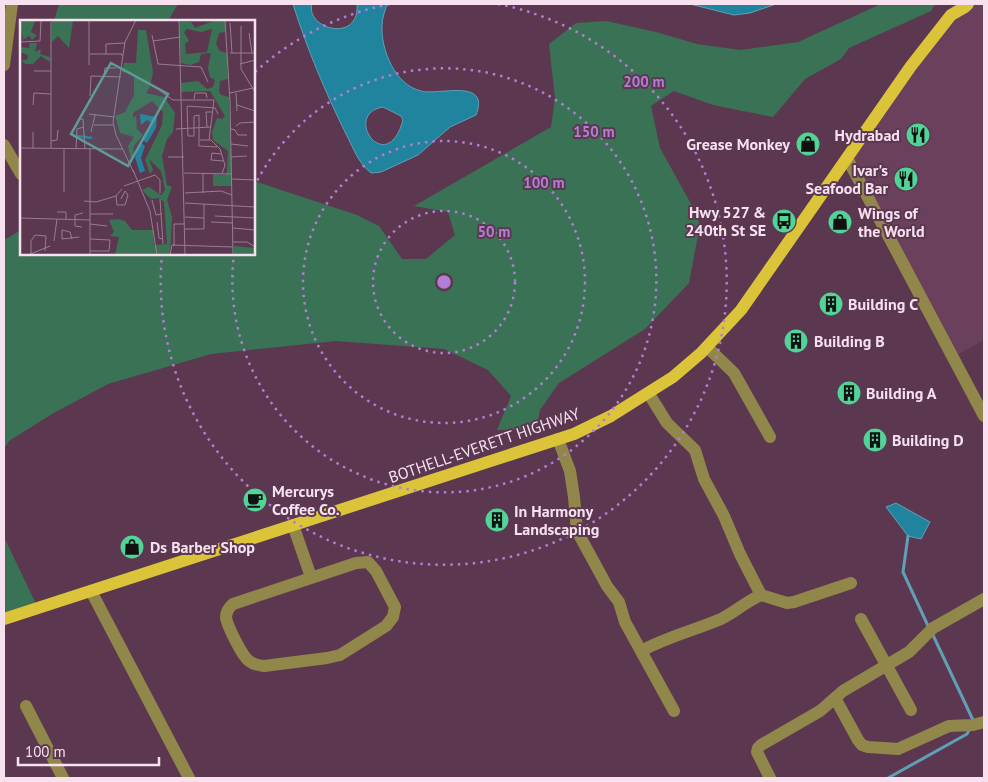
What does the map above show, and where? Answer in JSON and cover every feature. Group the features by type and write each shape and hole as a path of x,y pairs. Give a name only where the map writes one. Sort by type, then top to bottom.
{"main road":[{"name":"BOTHELL-EVERETT HIGHWAY","path":"4,619 574,434 611,416 649,394 673,377 707,347 741,310 952,10 965,7 968,4"}],"street":[{"path":"4,65 12,4"},
{"path":"4,145 20,172"},
{"path":"847,158 984,416"},
{"path":"707,347 734,373 770,437"},
{"path":"649,394 667,423 695,450 704,479 724,516 740,554 761,595 787,603 851,583"},
{"path":"558,439 570,471 577,531 607,586 619,602 625,622 674,711"},
{"path":"293,525 310,577"},
{"path":"368,562 376,571 395,607 394,617 386,626 340,655 264,666 254,665 247,659 228,625 227,609 233,604 310,577 356,563 368,562"},
{"path":"91,591 189,778"},
{"path":"642,651 722,618 761,595"},
{"path":"770,778 758,757 758,748 820,711 843,691 910,652 929,631 984,599"},
{"path":"862,618 911,710"},
{"path":"834,698 862,745 884,749 898,749 940,728 974,724"},
{"path":"26,706 63,778"}],"shaded area":[{"path":"954,4 984,4 984,340 957,355 847,158"}],"green space":[{"path":"59,4 178,4 169,20 54,20"},
{"path":"881,4 935,4 931,11 849,48 841,59 805,79 773,117 713,105 674,91 651,106 660,148 700,224 689,283 645,329 559,383 540,410 536,429 497,430 511,396 488,370 444,349 336,341 211,354 108,384 52,414 9,441 4,449 4,240 20,231 20,255 255,255 255,181 357,215 379,226 402,259 426,259 455,235 448,212 414,206 551,127 555,98 549,44 576,23 606,21 656,32 697,44 740,50 798,42"},
{"path":"4,537 38,608 4,619"}],"water":[{"path":"293,4 312,4 312,13 316,20 324,26 342,28 350,24 356,17 357,4 387,4 382,20 382,35 387,56 397,74 404,82 421,91 469,92 476,96 479,103 476,115 450,127 418,155 381,172 371,173 359,160 338,118 317,70","holes":["383,107 401,116 403,120 396,137 387,144 379,144 371,138 367,130 366,120 371,112"]},
{"path":"690,4 776,4 750,13 734,15"},
{"path":"896,503 930,522 921,539 908,536 886,507"}],"waterway":[{"path":"908,536 903,572 929,628"},
{"path":"932,633 973,720"},
{"path":"888,778 967,734 970,728"}],"place":[{"name":"Hydrabad","path":"918,135"},
{"name":"Grease Monkey","path":"808,144"},
{"name":"Ivar's Seafood Bar","path":"906,179"},
{"name":"Hwy 527 & 240th St SE","path":"784,221"},
{"name":"Wings of the World","path":"840,222"},
{"name":"Building C","path":"831,304"},
{"name":"Building B","path":"796,341"},
{"name":"Building A","path":"849,393"},
{"name":"Building D","path":"875,440"},
{"name":"Mercurys Coffee Co.","path":"255,500"},
{"name":"In Harmony Landscaping","path":"497,520"},
{"name":"Ds Barber Shop","path":"132,547"}]}
